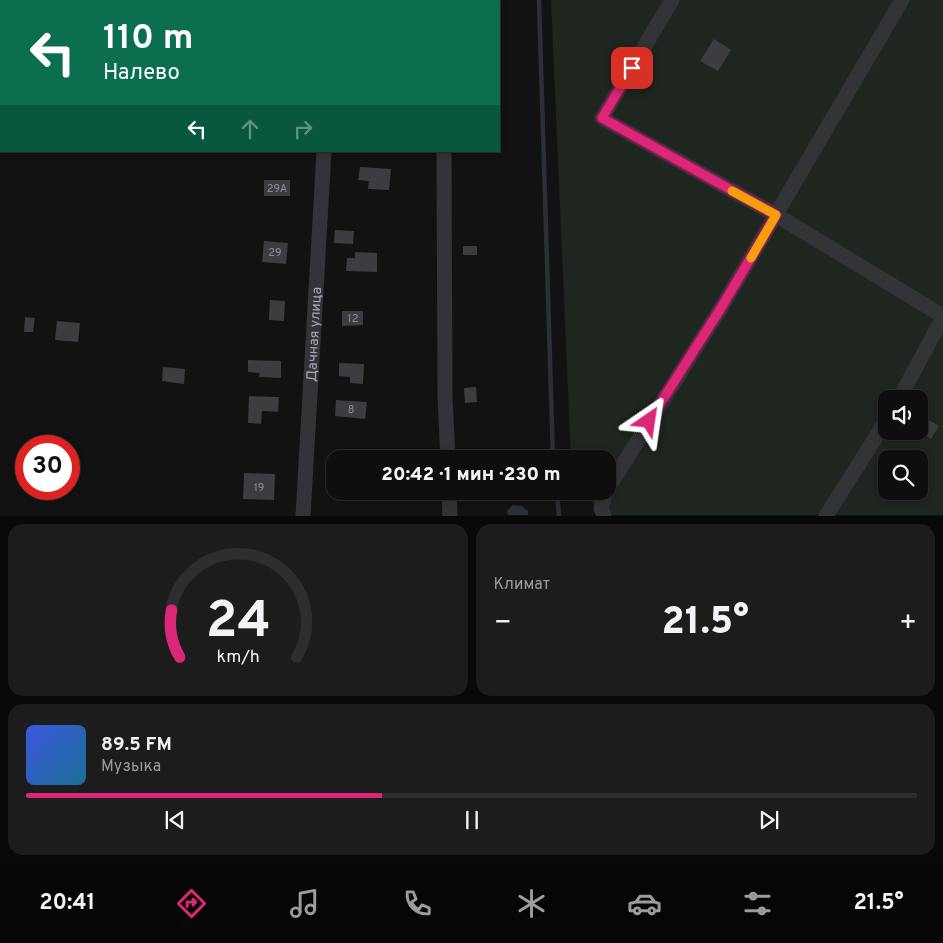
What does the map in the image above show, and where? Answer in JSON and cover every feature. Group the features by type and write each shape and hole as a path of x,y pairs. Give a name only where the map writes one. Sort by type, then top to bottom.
{"street":[{"path":"672,0 602,118 776,215 943,316 904,390"},
{"path":"616,475 721,308 902,0"},
{"name":"Дачная улица","path":"303,516 324,152"},
{"path":"444,152 445,398 448,450"},
{"path":"826,516 878,434"},
{"path":"449,500 450,516"},
{"path":"603,500 601,508 604,516"}],"shaded area":[{"path":"551,0 943,0 943,515 604,515 589,500 616,500 616,450 571,450"},
{"path":"513,505 522,506 528,511 528,515 508,515 507,511"}],"building":[{"path":"714,39 731,50 718,71 700,61"},
{"path":"360,167 391,169 389,190 368,189 369,181 358,180"},
{"path":"264,180 290,180 290,196 264,196"},
{"path":"335,230 354,231 353,244 334,243"},
{"path":"264,241 288,243 286,264 262,262"},
{"path":"463,246 477,246 477,255 463,255"},
{"path":"355,252 377,253 377,272 346,271 347,258 355,258"},
{"path":"270,300 285,301 284,321 269,320"},
{"path":"342,311 363,311 363,325 342,326"},
{"path":"25,317 35,318 33,332 24,332"},
{"path":"57,321 80,323 78,342 55,340"},
{"path":"248,360 281,361 281,378 259,377 260,373 248,372"},
{"path":"339,363 364,364 363,384 350,383 350,377 339,376"},
{"path":"163,367 185,369 184,384 162,381"},
{"path":"476,387 477,402 465,403 464,388"},
{"path":"249,396 279,397 278,412 262,411 261,424 248,423"},
{"path":"336,400 367,402 365,419 335,416"},
{"path":"928,420 939,426 931,439 928,437"},
{"path":"244,473 275,474 274,500 243,499"}],"waterway":[{"path":"539,0 553,450"},
{"path":"558,500 559,516"}],"slow traffic":[{"path":"732,191 776,215 751,258"}],"route":[{"path":"632,68 602,118 776,215 721,308 649,421"}]}
